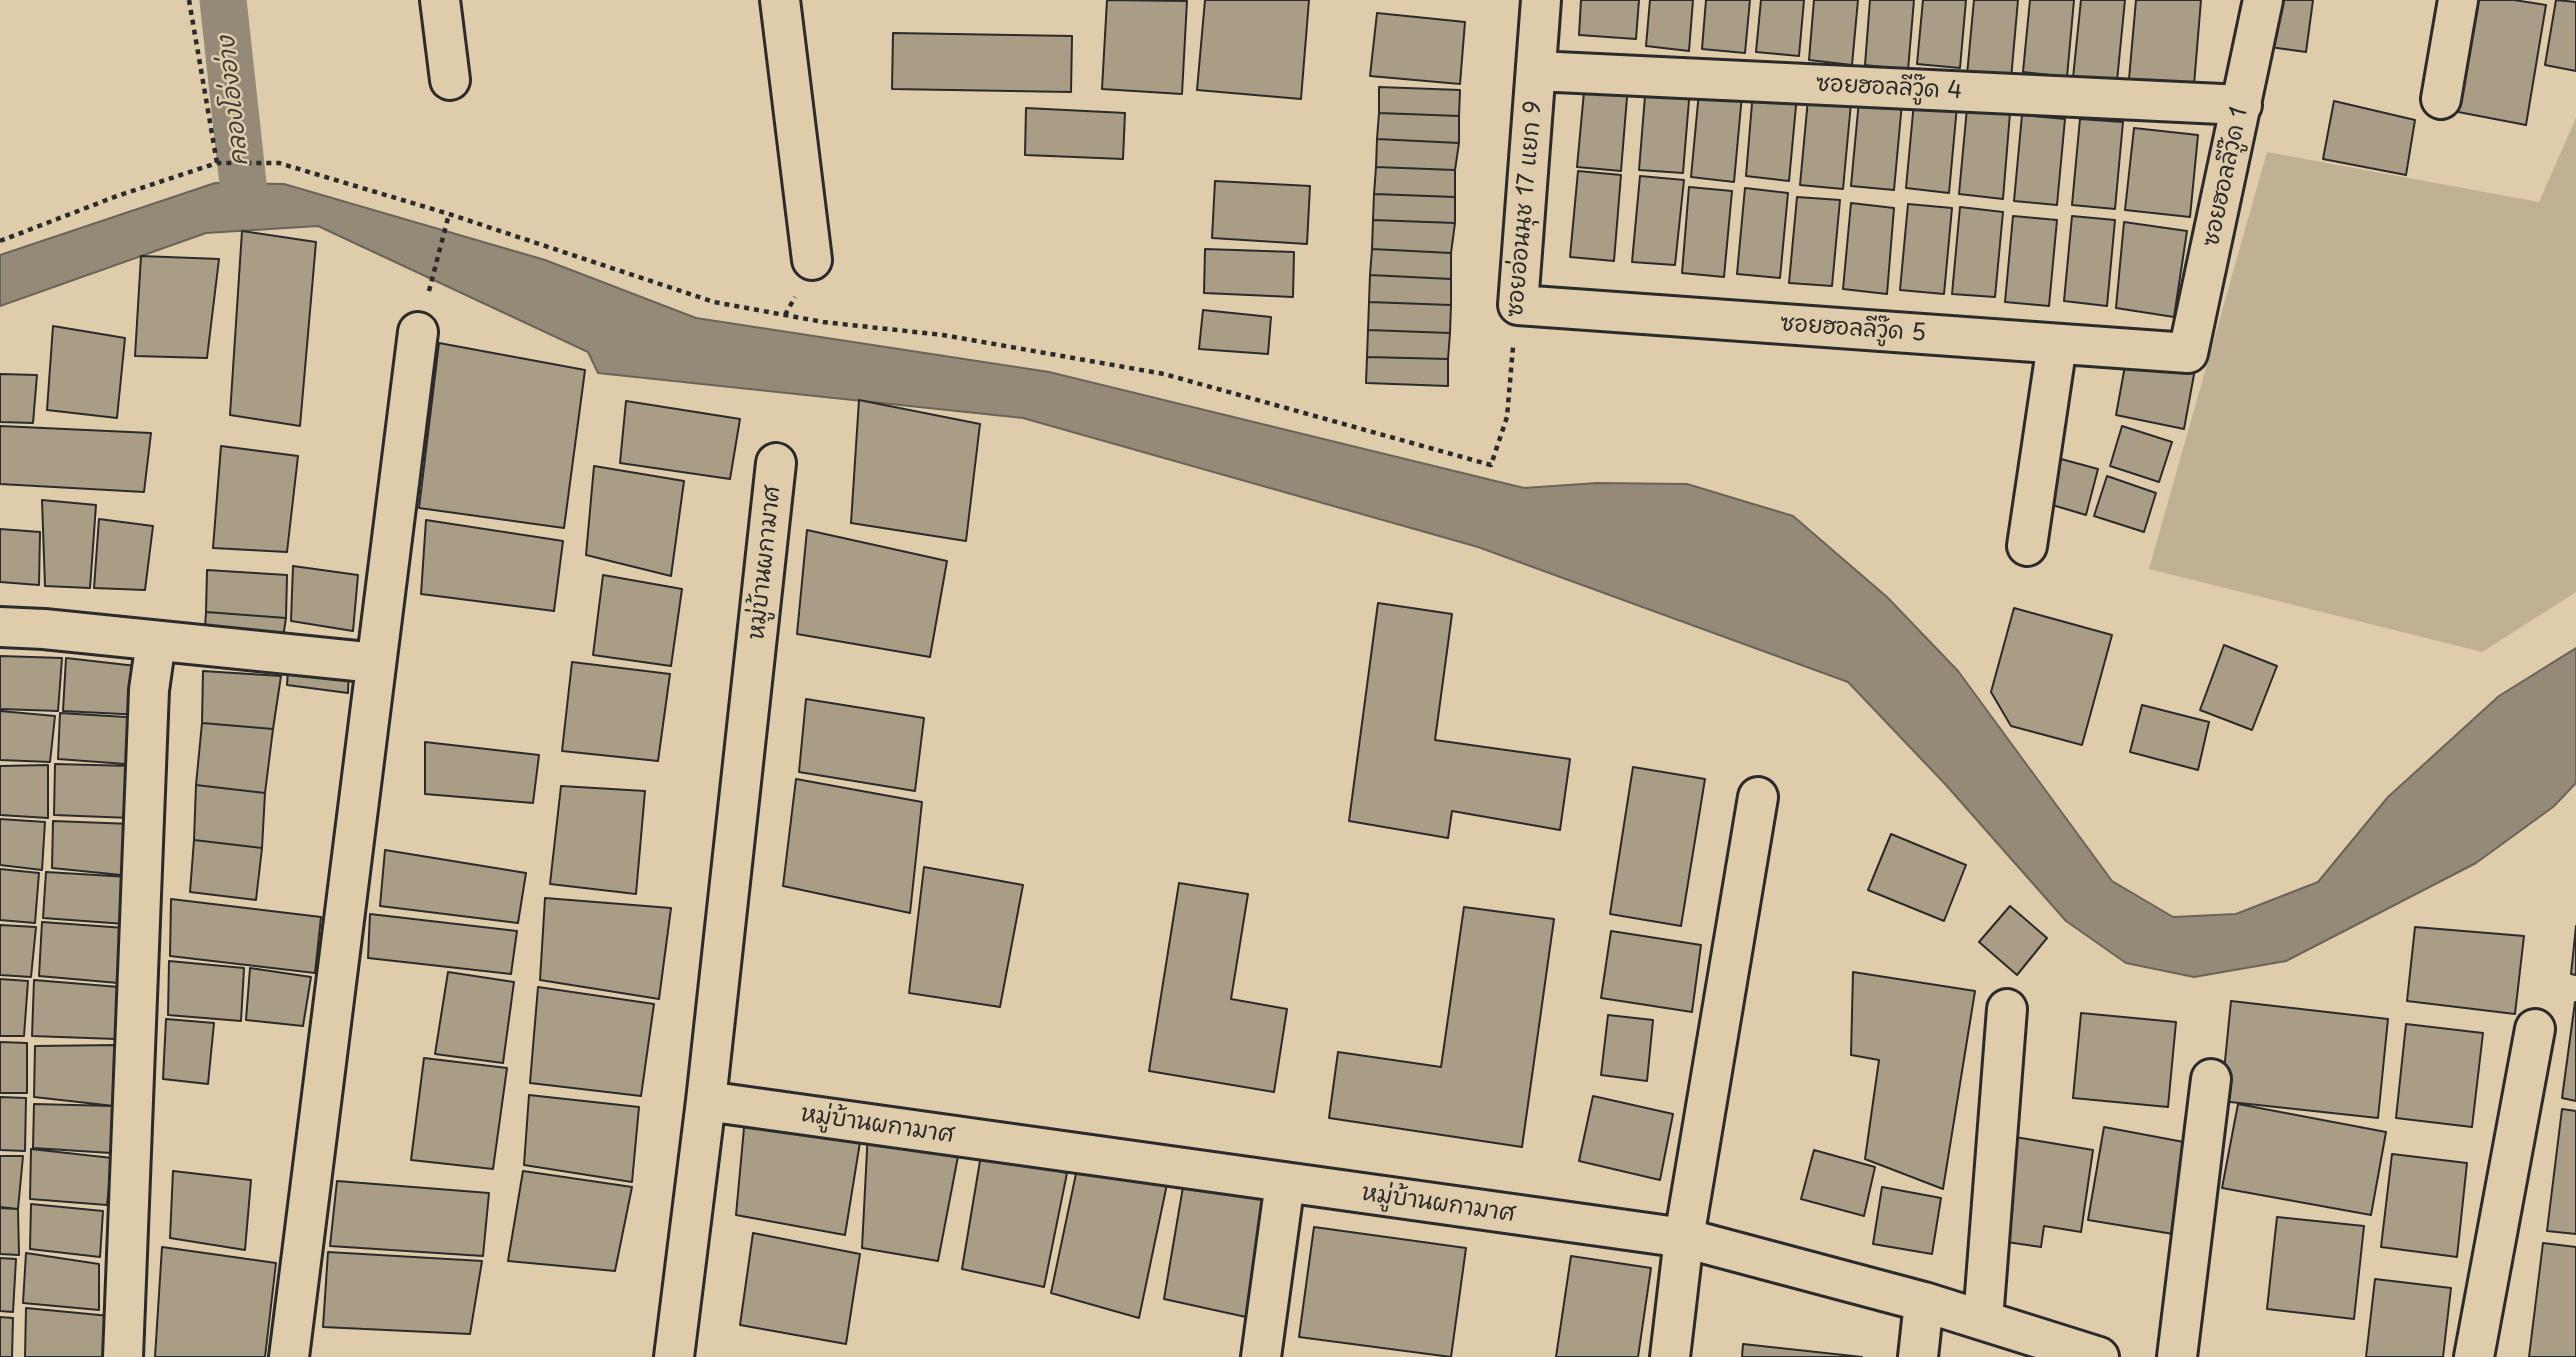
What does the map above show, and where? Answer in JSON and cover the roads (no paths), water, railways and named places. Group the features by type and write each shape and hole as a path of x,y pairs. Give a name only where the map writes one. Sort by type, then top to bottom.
{"street":[{"path":"440,0 450,80"},
{"path":"780,0 811,260"},
{"name":"ซอยอ่อนนุช 17 แยก 9","path":"1518,305 1541,0"},
{"name":"ซอยฮอลลีวู๊ด 1","path":"2188,354 2263,0"},
{"path":"2441,99 2458,0"},
{"name":"ซอยฮอลลีวู๊ด 4","path":"1536,71 2242,105"},
{"name":"ซอยฮอลลีวู๊ด 5","path":"1518,305 2188,354"},
{"path":"289,1357 418,332"},
{"path":"2027,546 2057,344"},
{"name":"หมู่บ้านผกามาศ","path":"776,463 706,1101 1684,1238 1924,1302 2099,1357"},
{"path":"0,627 376,663"},
{"path":"123,1357 149,690 156,641"},
{"path":"1670,1357 1684,1238 1758,797"},
{"path":"1983,1320 2007,1009"},
{"path":"2474,1357 2535,1029"},
{"path":"2178,1357 2211,1079"},
{"path":"674,1357 706,1101"},
{"path":"1261,1357 1285,1182"},
{"path":"1918,1357 1924,1302"}],"waterway":[{"name":"คลองโอ่งอ่าง","path":"223,0 245,202"}]}
